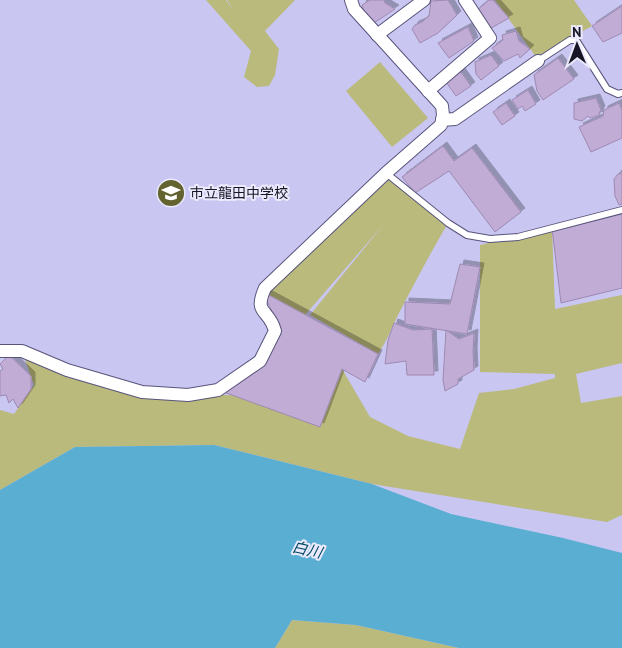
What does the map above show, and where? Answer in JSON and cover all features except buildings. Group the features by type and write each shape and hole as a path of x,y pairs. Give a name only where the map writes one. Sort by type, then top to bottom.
{"street":[{"path":"0,351 22,351 67,370 142,392 188,395 218,390 260,361 275,331 273,322 261,309 260,300 265,288 386,173 441,125 442,106 354,9 351,0"},
{"path":"377,35 424,0"},
{"path":"428,91 490,38 465,0"},
{"path":"442,120 455,119 538,61"}],"lane":[{"path":"538,61 570,40 576,40 608,89 618,94 622,93"},
{"path":"386,173 448,223 467,235 490,239 518,237 622,210"}],"shaded area":[{"path":"206,0 226,0 233,10 227,0 295,0 265,31 279,49 275,75 269,86 257,87 244,77 251,51"},
{"path":"495,0 574,0 592,26 536,57"},
{"path":"380,62 428,118 392,147 346,91"},
{"path":"386,173 448,223 378,354 310,315 384,224 305,315 263,292"},
{"path":"552,228 555,309 622,295 622,363 576,374 581,403 622,396 622,515 607,522 372,484 214,445 75,447 0,490 0,410 14,414 34,385 22,351 142,392 253,396 320,427 342,369 370,417 408,436 460,449 479,393 514,389 555,378 555,374 480,372 480,245"},
{"path":"292,620 356,625 459,648 275,648"}],"water":[{"name":"白川","path":"214,445 372,484 451,514 563,538 622,553 622,648 459,648 356,625 292,620 275,648 0,648 0,490 75,447"}],"place":[{"name":"市立龍田中学校","path":"171,193"}]}
